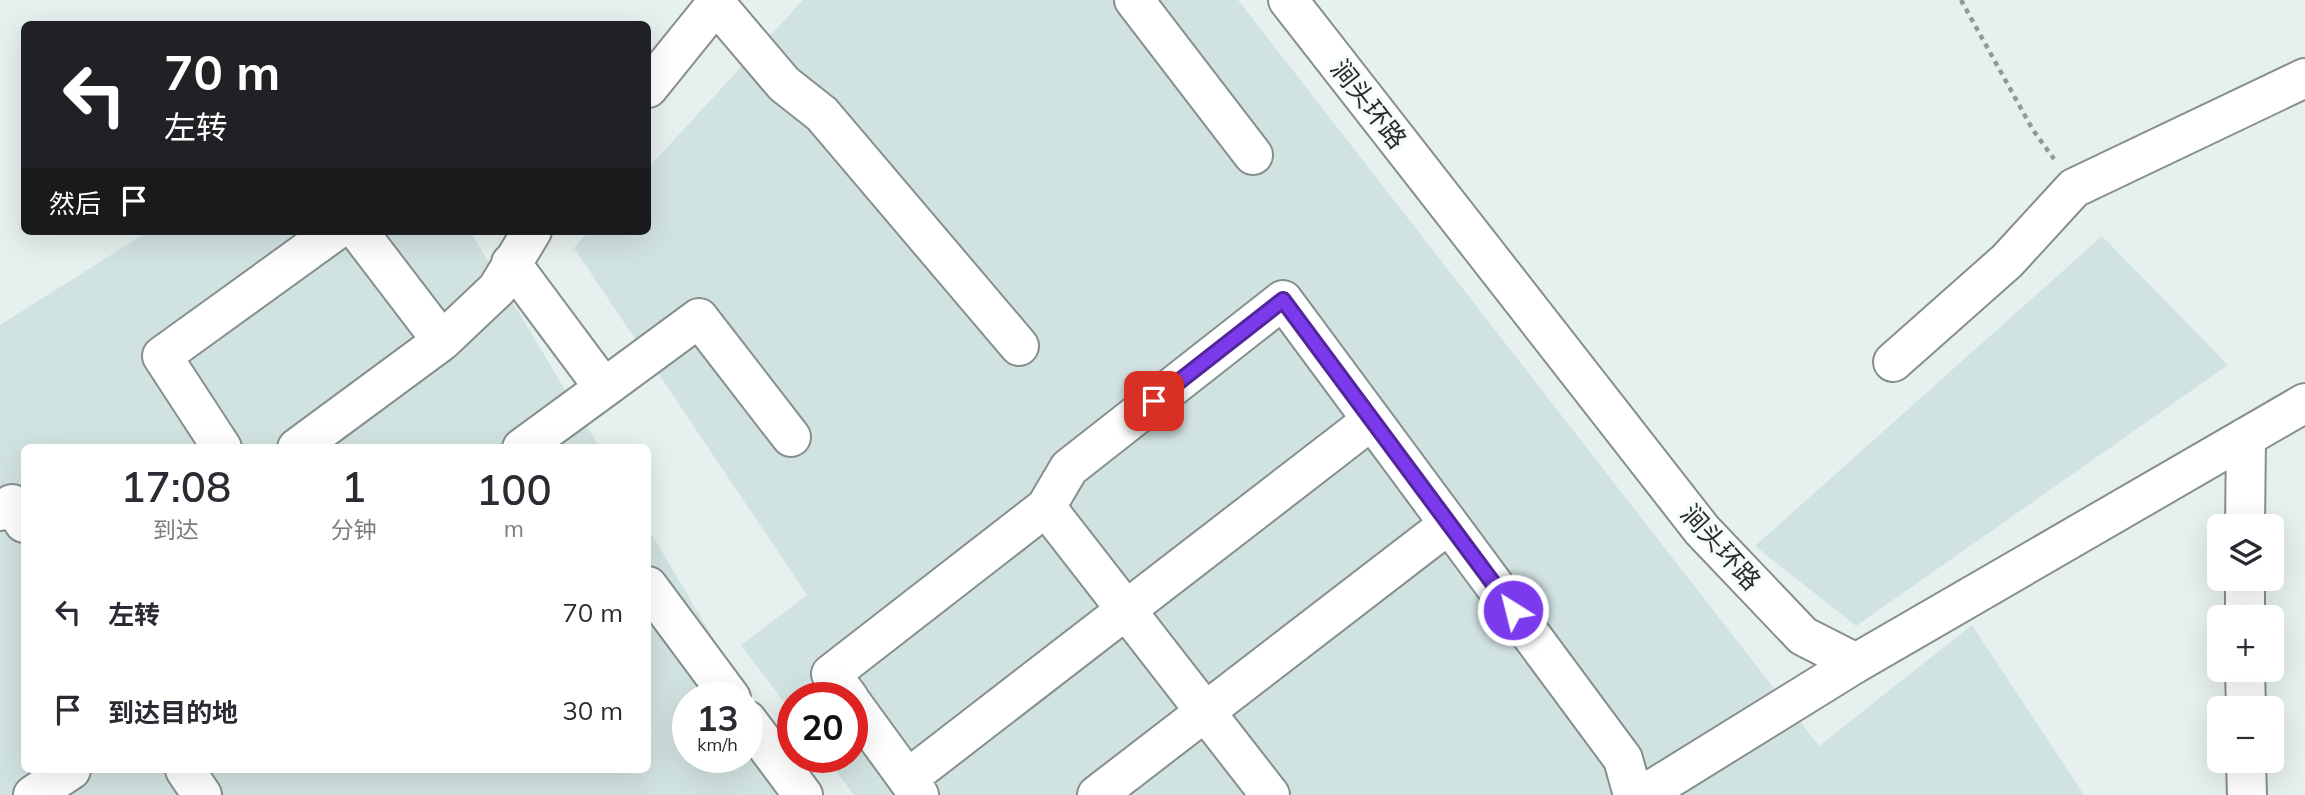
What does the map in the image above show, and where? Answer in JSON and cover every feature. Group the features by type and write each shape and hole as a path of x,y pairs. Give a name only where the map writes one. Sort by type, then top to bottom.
{"street":[{"path":"1134,0 1253,155"},
{"name":"涧头环路","path":"1288,0 1702,530 1803,636 1856,663"},
{"path":"651,84 718,2 784,84 822,114 1019,346"},
{"path":"1893,362 2007,261 2074,188 2305,78"},
{"path":"219,444 162,356 329,235"},
{"path":"361,235 442,341"},
{"path":"302,444 442,341 497,289 529,235"},
{"path":"511,263 604,388"},
{"path":"837,682 831,674 1046,508 1069,468 1283,300 1623,759 1633,795"},
{"path":"535,444 604,388 699,318 791,438"},
{"path":"1643,795 1856,663 2305,403"},
{"path":"868,725 913,787 1126,610 1372,420"},
{"path":"2245,514 2246,437"},
{"path":"0,511 12,504 21,518"},
{"path":"1046,508 1270,795"},
{"path":"1097,795 1449,524"},
{"path":"651,590 719,682"},
{"path":"763,741 803,795"},
{"path":"33,795 66,773"},
{"path":"187,773 202,795"},
{"path":"2246,773 2247,795"}],"path":[{"path":"1961,0 2033,130 2074,188"}],"shaded area":[{"path":"803,0 1238,0 1819,746 1972,625 2084,795 854,795 837,773 868,773 868,682 777,682 777,693 741,645 807,595 574,248 585,235 651,235 651,165"},
{"path":"143,235 472,235 598,444 21,444 21,773 651,773 651,533 739,682 672,682 672,773 763,773 763,722 777,746 777,773 793,773 806,795 0,795 0,325"},
{"path":"2102,236 2228,365 1856,626 1755,546"}],"route":[{"path":"1154,401 1283,300 1513,610"}]}
